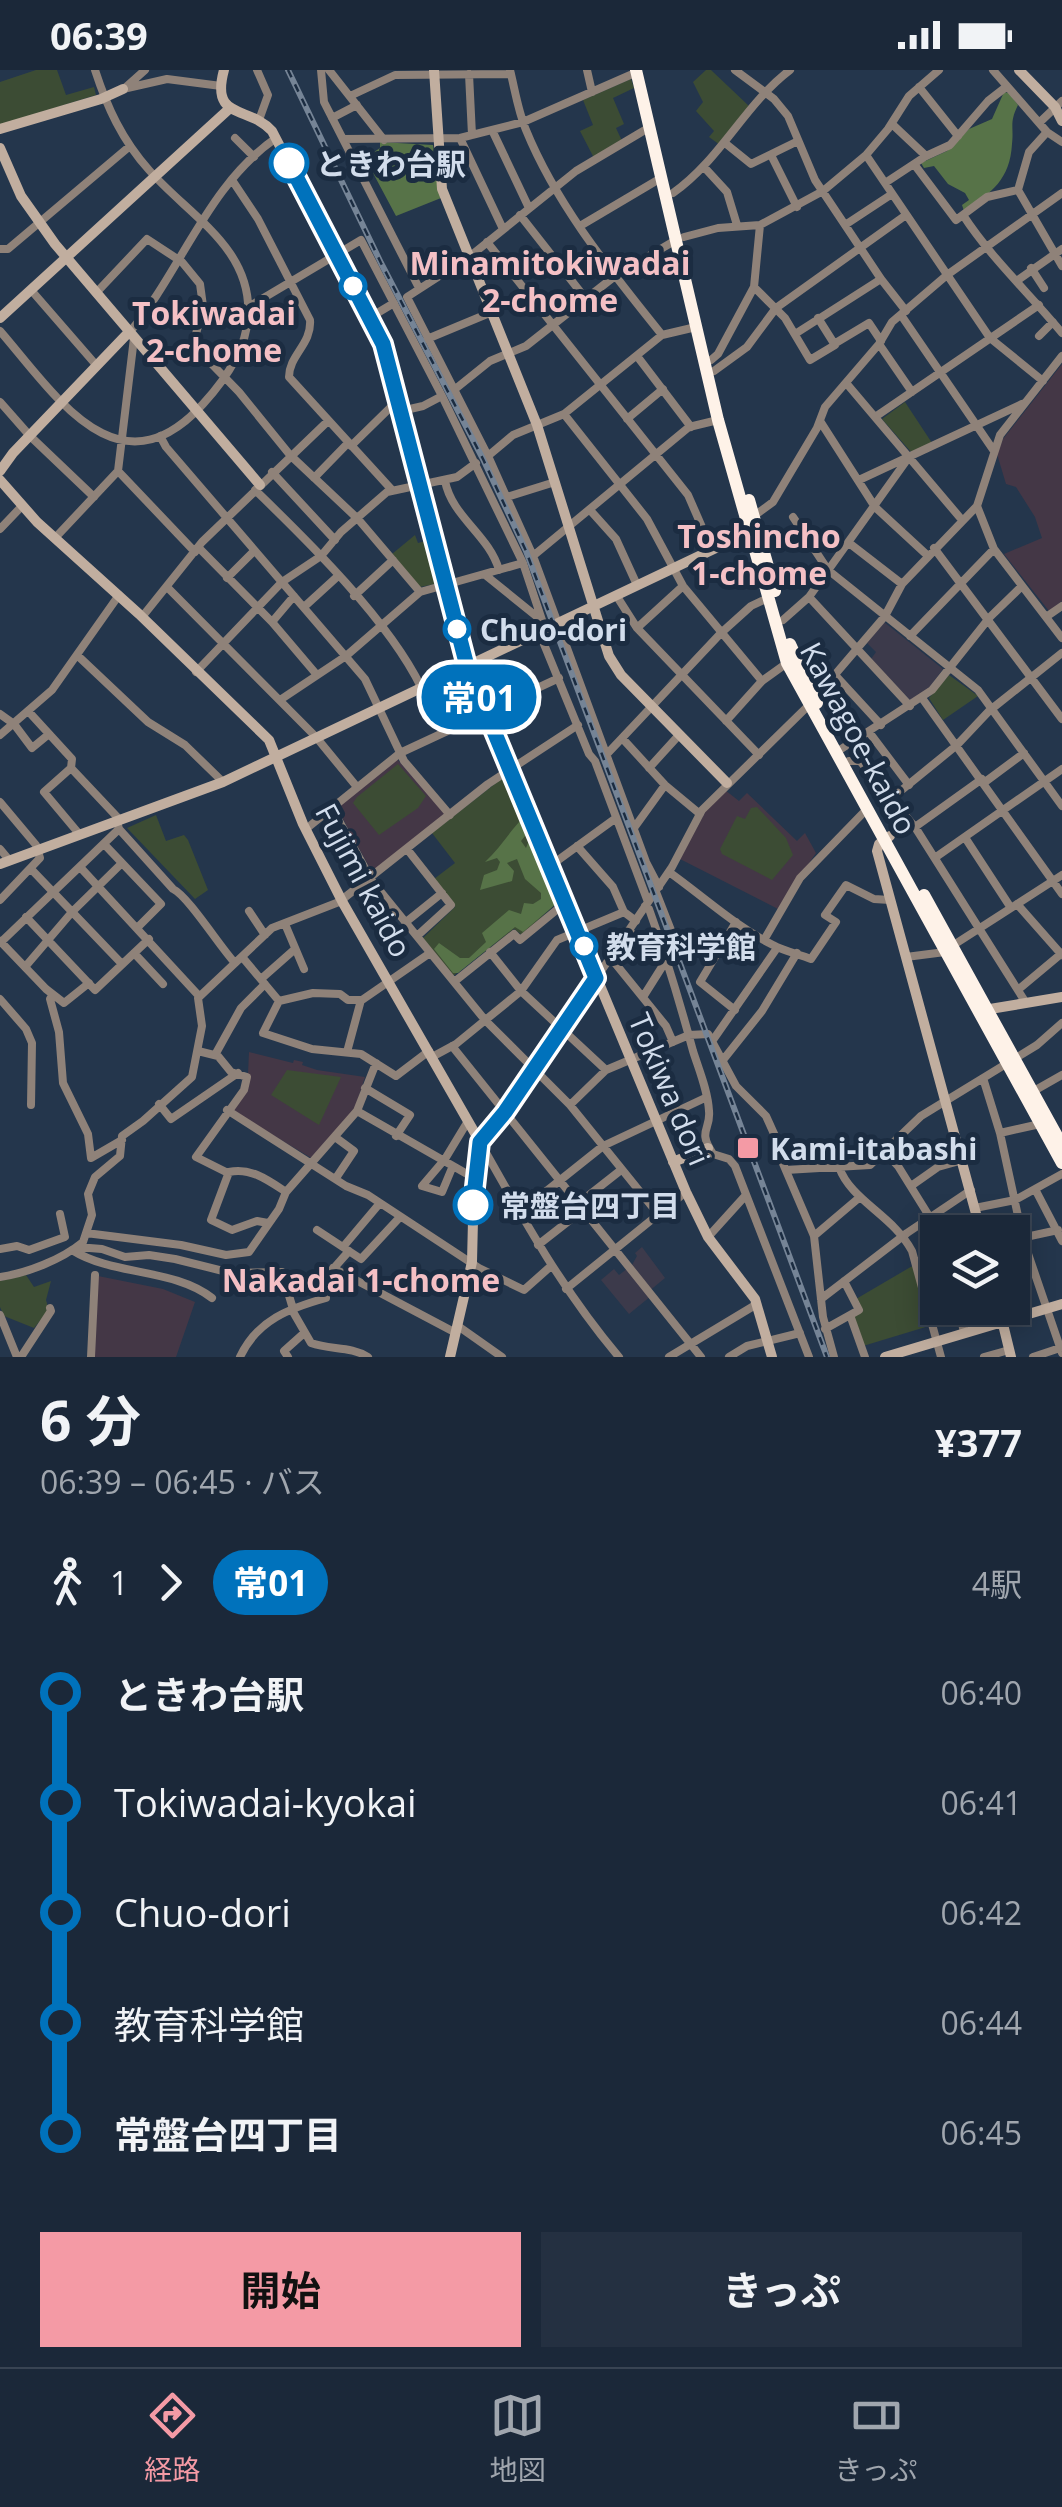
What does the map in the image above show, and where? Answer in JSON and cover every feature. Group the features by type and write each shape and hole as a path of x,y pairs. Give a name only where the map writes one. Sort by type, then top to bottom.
{"highway":[{"name":"Kawagoe-kaido","path":"639,71 662,178 787,663 842,754 1062,1163"},
{"name":"Kawagoe-kaido","path":"639,71 673,192 696,328 718,420 812,702"},
{"name":"Kawagoe-kaido","path":"842,754 866,810 887,838"},
{"name":"Kawagoe-kaido","path":"1010,1060 1062,1145"}],"street":[{"path":"0,328 88,427 122,439 160,436 184,423 224,375 244,340 244,282 234,258 218,235 154,178 129,148 102,99 93,70"},
{"path":"123,90 148,70 159,80"},
{"path":"224,70 220,86 229,109 260,120 268,95 257,70"},
{"path":"586,70 592,92"},
{"path":"735,70 774,99 788,116 807,165 994,451"},
{"path":"745,80 753,70"},
{"path":"673,192 704,167 762,93 790,70"},
{"path":"454,390 490,361 526,346 615,276 680,238 760,225 823,191 866,155 892,124 901,106 939,70"},
{"path":"992,70 1047,132 1062,142"},
{"path":"1019,70 1058,104 1062,122"},
{"path":"324,71 358,105 384,140"},
{"path":"324,71 324,102 419,288"},
{"path":"344,139 460,138 523,122 639,71"},
{"path":"434,72 442,189 537,425 614,666 727,783"},
{"path":"350,96 396,75 511,72 523,122 554,189 662,335"},
{"path":"469,74 472,135"},
{"path":"0,129 159,80 182,79 220,86"},
{"path":"919,87 958,136"},
{"path":"885,183 926,156 946,148 1006,87"},
{"path":"1039,123 1058,104"},
{"path":"332,118 358,105"},
{"path":"0,318 229,109"},
{"name":"Tokiwa dori","path":"260,120 276,138 383,344 467,666 686,1192 708,1237 757,1304 772,1357"},
{"path":"892,124 926,156"},
{"path":"650,127 576,171 468,256 410,294 408,301 488,456 533,556 676,943"},
{"path":"492,130 530,208"},
{"path":"1047,132 1029,152 1018,190 1058,251 1062,266"},
{"path":"235,138 254,156"},
{"path":"0,472 30,436 131,334 200,222 232,180 276,138"},
{"path":"460,138 504,229"},
{"path":"725,142 752,164 798,141"},
{"path":"0,148 14,183 39,224 257,487 407,657 421,687"},
{"path":"0,249 8,249 129,148"},
{"path":"771,154 797,207"},
{"path":"866,155 990,338 1043,381"},
{"path":"914,164 956,220 986,197 1018,190"},
{"path":"704,167 727,192 737,226"},
{"path":"580,226 662,178"},
{"path":"232,180 258,220 310,320 309,339 290,364 289,377 392,490"},
{"path":"0,849 5,862 119,824 223,782 542,627 712,550 751,524 773,502 826,407 888,327 947,274 1062,193"},
{"path":"845,225 892,194"},
{"path":"520,215 586,299"},
{"path":"713,365 747,347 776,308 906,215"},
{"path":"963,215 986,249 1062,333"},
{"path":"713,365 754,286 760,225"},
{"path":"96,293 147,239 193,272 202,289 196,345 290,456 358,518 420,592"},
{"path":"247,308 361,240 476,463 523,564 559,678 668,959 710,1114 704,1132 708,1148 735,1166 809,1357"},
{"path":"486,242 688,495 712,550"},
{"path":"1018,280 1058,251"},
{"path":"1031,268 1044,288"},
{"path":"795,334 880,279"},
{"path":"754,286 776,308 810,360 870,323 912,392"},
{"path":"31,290 98,366"},
{"path":"369,318 394,303"},
{"path":"875,417 1039,305"},
{"path":"427,339 492,312"},
{"path":"818,318 834,344"},
{"path":"1039,336 1053,322"},
{"path":"488,456 513,435 564,414 662,335 696,328"},
{"path":"55,538 118,471 131,334"},
{"path":"637,356 691,427"},
{"path":"450,1357 472,1262 474,1178 480,1142 505,1112 669,872 700,814 812,702 884,616 902,584 978,506 1000,435 1062,356"},
{"path":"847,384 962,520"},
{"path":"627,419 663,389"},
{"path":"314,478 349,444 400,406 423,406 442,396"},
{"path":"0,402 94,497"},
{"path":"859,480 1026,402"},
{"path":"122,439 165,431 196,410"},
{"path":"564,414 647,519 682,586 762,681"},
{"path":"533,556 691,427 718,420"},
{"path":"142,617 226,518 328,421"},
{"path":"820,421 875,506 931,552 961,583 1031,678 1058,706 1062,719"},
{"path":"160,436 364,678 400,752 450,815"},
{"path":"782,620 809,597 909,457"},
{"path":"196,672 282,582 321,556 392,490 444,481 476,463"},
{"path":"118,471 272,622 317,675"},
{"path":"272,472 334,540"},
{"name":"Fujimi kaido","path":"0,480 55,538 269,740 306,829 342,899 538,1246 619,1357"},
{"path":"444,481 448,499 491,550 499,570"},
{"path":"507,496 555,482"},
{"path":"0,529 22,506"},
{"path":"978,506 994,549 1062,638"},
{"path":"590,510 616,539 637,586"},
{"path":"793,517 828,570 978,690 1062,806"},
{"path":"848,543 902,584"},
{"path":"910,636 994,549"},
{"path":"227,578 254,550"},
{"path":"354,596 393,560"},
{"path":"280,700 346,656 420,592 523,564"},
{"path":"484,574 542,627"},
{"path":"304,607 338,576"},
{"path":"637,628 682,586"},
{"path":"842,754 922,698 988,619 1022,586"},
{"path":"168,588 316,737 357,787"},
{"path":"0,735 52,690 118,595"},
{"path":"616,595 637,628 759,755"},
{"path":"272,622 294,596"},
{"path":"809,597 910,706"},
{"path":"607,754 721,633 751,606 768,598"},
{"path":"1046,618 1062,606"},
{"path":"892,798 956,745 992,708 1062,653"},
{"path":"77,656 137,712 185,744 223,782"},
{"path":"726,721 762,681 787,663"},
{"path":"835,675 881,725"},
{"path":"306,829 400,752 559,678"},
{"path":"922,698 1062,894"},
{"path":"29,712 72,759 71,768 44,792 80,835"},
{"path":"0,714 14,724 32,748 49,734"},
{"path":"199,996 265,935 342,899 510,769 578,725"},
{"path":"870,732 909,784"},
{"path":"650,768 678,735"},
{"path":"622,738 665,785 700,814"},
{"path":"915,827 1024,753"},
{"path":"842,754 857,759 915,827 1026,1003"},
{"path":"71,768 173,889 182,893 212,938 280,1001"},
{"path":"936,858 1062,769"},
{"path":"634,828 665,785"},
{"path":"0,802 39,850 40,858 0,900"},
{"path":"332,808 371,878 417,936 485,1020 570,1105 658,1214"},
{"path":"764,940 800,878 866,810"},
{"path":"550,866 616,818"},
{"path":"89,983 68,1002 53,995 0,941 104,844 119,824"},
{"path":"887,838 876,848 977,1215"},
{"path":"966,838 1014,906 1062,954 1019,989"},
{"path":"104,844 161,904 138,927"},
{"path":"578,846 613,887 624,912 636,920"},
{"path":"407,849 450,907 417,936"},
{"path":"25,967 72,912 122,863"},
{"path":"73,1250 86,1233 92,1216 88,1194 96,1177 120,1156 122,1136 192,1077 202,1017 199,996 80,867"},
{"path":"30,869 122,964"},
{"path":"669,872 777,948 810,958 836,922 825,914 846,884 874,899 890,900"},
{"path":"906,956 949,949 1062,875"},
{"path":"406,922 442,894"},
{"path":"454,982 514,934 520,940 566,902"},
{"path":"249,911 265,935"},
{"path":"280,1001 263,1033 312,1049 362,1054 396,1076 430,1054 452,1046 522,991 554,944 624,912"},
{"path":"26,917 95,990 149,938"},
{"path":"735,1010 700,982 736,922"},
{"path":"285,924 304,970"},
{"path":"538,925 554,944"},
{"path":"630,930 647,953"},
{"path":"713,1040 777,948"},
{"path":"215,1055 241,1008 295,949"},
{"path":"134,952 163,984"},
{"path":"280,1001 313,994 340,994 348,1000 361,1000 430,952"},
{"path":"490,952 522,991 606,1070"},
{"path":"723,1060 762,1011 797,954"},
{"path":"610,958 666,1026 672,1042"},
{"path":"642,996 668,959"},
{"path":"53,995 50,999 63,1056 62,1083 88,1134 90,1159 122,1140"},
{"path":"982,1010 1062,997"},
{"path":"0,999 28,1036 34,1084 31,1105"},
{"path":"346,1052 361,1000"},
{"path":"786,1170 870,1165 920,1116 1046,1039 1062,1023"},
{"path":"570,1105 606,1070 689,1035 705,1033 713,1040 736,1086 766,1116 814,1236 820,1299 834,1357"},
{"path":"452,1046 701,1357"},
{"path":"198,1051 215,1055 231,1072 247,1077 244,1090 196,1158 228,1173"},
{"path":"86,1233 222,1254 249,1252 286,1192 357,1111 376,1063"},
{"path":"159,1104 172,1119 238,1073"},
{"path":"1032,1092 1062,1075"},
{"path":"983,1078 1018,1215"},
{"path":"365,1088 410,1114 396,1136"},
{"path":"520,1213 603,1146 705,1098"},
{"path":"227,1110 472,1262 524,1290 551,1266"},
{"path":"357,1111 474,1178"},
{"path":"452,1168 442,1192 422,1186 468,1121"},
{"path":"1000,1133 1040,1124"},
{"path":"335,1137 354,1152 336,1178"},
{"path":"673,1162 708,1148"},
{"path":"885,1152 929,1215"},
{"path":"911,1186 938,1167 962,1160"},
{"path":"838,1167 843,1179 860,1197 904,1235 916,1262 941,1357"},
{"path":"538,1246 621,1170"},
{"path":"268,1223 257,1221 232,1230 211,1220 228,1173 254,1173 286,1192"},
{"path":"975,1208 1015,1200 1062,1174"},
{"path":"1035,1189 1060,1230 1062,1241"},
{"path":"932,1215 970,1190"},
{"path":"566,1288 686,1192"},
{"path":"708,1237 746,1196"},
{"path":"814,1236 860,1197"},
{"path":"242,1352 267,1320 308,1301 326,1298 326,1277 380,1203"},
{"path":"0,1249 17,1246 29,1250 62,1238 66,1232 60,1214"},
{"path":"317,1230 360,1258 400,1218"},
{"path":"820,1299 920,1223"},
{"path":"1030,1236 1060,1230"},
{"path":"62,1238 88,1261 174,1281 212,1298"},
{"path":"137,1272 143,1241"},
{"path":"0,1277 18,1274 73,1250 102,1249 125,1258 175,1259 220,1271 282,1272 303,1334 311,1344 354,1350 368,1357"},
{"path":"220,1271 222,1254"},
{"path":"1030,1260 1061,1350 1033,1357"},
{"path":"916,1262 920,1261"},
{"path":"334,1268 458,1330 502,1357"},
{"path":"91,1357 95,1275"},
{"path":"825,1329 859,1308 844,1281"},
{"path":"669,1357 757,1304"},
{"path":"1030,1314 1062,1304"},
{"path":"19,1357 50,1308"},
{"path":"0,1315 19,1357"},
{"path":"850,1315 865,1357"},
{"path":"962,1325 964,1334"},
{"path":"885,1357 992,1325"},
{"path":"984,1357 1011,1354 1003,1325"},
{"path":"728,1357 747,1346 800,1333"},
{"path":"288,1357 284,1350 303,1334"}],"shaded area":[{"path":"1062,364 1062,601 1049,611 1004,554 1042,538 1035,517 1016,487 1006,484 997,454 1003,439"},
{"path":"884,622 943,669 912,702 871,659 876,652 867,643"},
{"path":"397,759 445,814 372,872 337,808"},
{"path":"725,790 739,801 747,793 797,841 805,833 816,853 778,909 680,859 708,807"},
{"path":"249,1052 303,1062 302,1065 317,1070 365,1077 354,1111 313,1159 232,1111 248,1074"},
{"path":"642,1247 665,1278 629,1314 601,1280 614,1269 619,1275 632,1265 635,1253"},
{"path":"98,1276 163,1289 195,1302 176,1357 93,1357"}],"green space":[{"path":"36,70 57,70 66,95 94,87 96,95 0,125 0,82"},
{"path":"711,70 750,107 720,145 709,137 714,131 696,111 703,102 693,82"},
{"path":"631,79 634,88 613,98 624,124 616,128 622,141 594,158 580,131 593,125 583,100"},
{"path":"1004,92 1018,105 1008,167 991,191 964,211 962,205 969,200 965,193 948,184 934,166 924,168 921,163 947,151 969,129 992,119"},
{"path":"380,142 433,145 441,198 396,216 365,158 380,148"},
{"path":"905,402 932,443 912,453 882,419"},
{"path":"415,535 418,543 429,540 440,583 420,587 392,554"},
{"path":"949,675 978,696 943,720 929,698"},
{"path":"398,764 426,796 418,808 379,835 353,803"},
{"path":"505,776 560,900 522,935 514,929 453,976 423,938 455,907 434,879 455,863 432,833"},
{"path":"757,807 786,838 793,855 772,880 722,854 720,849 737,816 745,819 751,808"},
{"path":"156,815 166,841 184,835 188,840 208,890 195,899 127,828"},
{"path":"524,817 525,836 521,841 526,848 533,838 557,903 523,932 515,927 453,973 434,949 439,943 460,958 469,958 486,942 482,933 509,910 521,914 524,903 533,904 541,899 541,893 525,879 517,859 507,863 514,871 512,881 480,890 484,875 497,870 500,862 497,858 485,862"},
{"path":"287,1070 341,1077 319,1125 271,1095"},
{"path":"914,1265 920,1289 920,1325 929,1326 863,1346 851,1316 863,1311 856,1299"},
{"path":"26,1275 34,1287 51,1281 46,1300 49,1310 34,1328 4,1316 0,1307 0,1281"}],"railway":[{"path":"288,70 526,551 827,1357"}],"bus line":[{"name":"常01","path":"289,163 383,344 467,666 596,978 505,1112 480,1142 473,1205"}],"place":[{"name":"ときわ台駅","path":"289,163"},
{"name":"Chuo-dori","path":"457,629"},
{"name":"教育科学館","path":"584,946"},
{"name":"Kami-itabashi","path":"748,1148"},
{"name":"常盤台四丁目","path":"473,1205"}],"district":[{"name":"Minamitokiwadai 2-chome","path":"550,280"},
{"name":"Tokiwadai 2-chome","path":"214,330"},
{"name":"Toshincho 1-chome","path":"759,554"},
{"name":"Nakadai 1-chome","path":"361,1279"}]}
